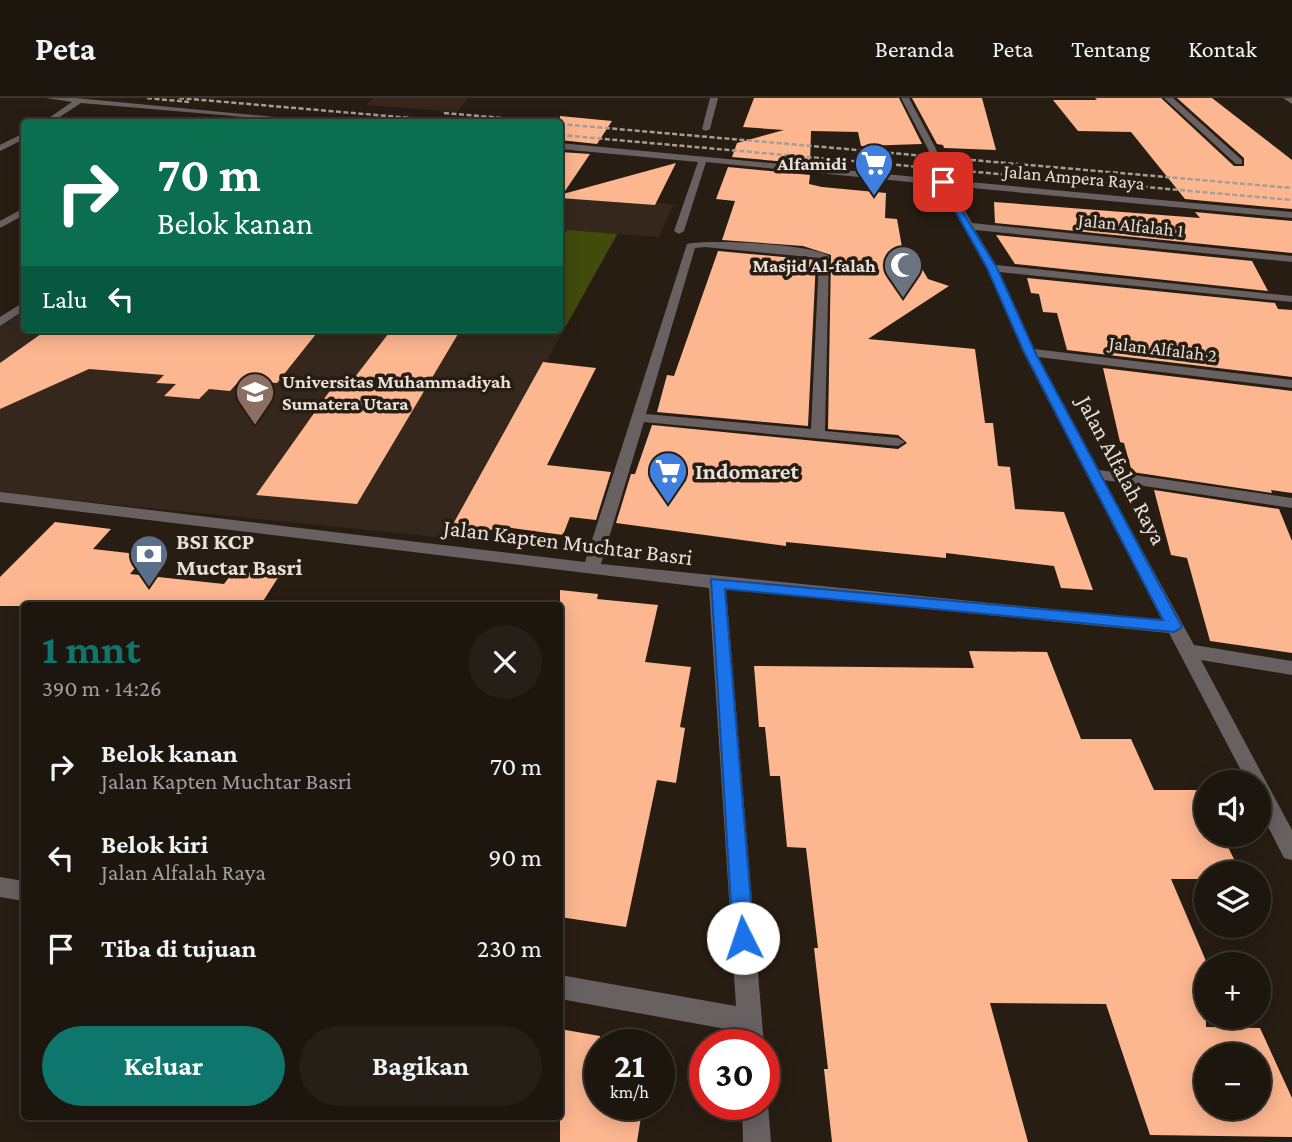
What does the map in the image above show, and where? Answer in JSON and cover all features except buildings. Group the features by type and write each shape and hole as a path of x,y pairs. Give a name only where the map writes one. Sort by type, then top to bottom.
{"street":[{"path":"50,98 288,119"},
{"path":"706,129 713,98"},
{"name":"Jalan Alfalah Raya","path":"905,98 932,149 943,182 992,268 1029,352 1096,474 1250,770"},
{"path":"1168,98 1240,162"},
{"path":"1287,98 1292,102"},
{"path":"52,119 79,101"},
{"path":"175,119 190,110"},
{"path":"246,119 251,116"},
{"path":"0,148 21,138"},
{"name":"Jalan Ampera Raya","path":"563,146 1292,215"},
{"path":"679,231 703,159"},
{"path":"0,225 21,213"},
{"name":"Jalan Alfalah 1","path":"967,226 1292,258"},
{"path":"592,567 691,246 705,244 809,252 824,256 818,433"},
{"path":"992,268 1292,299"},
{"path":"0,322 21,307"},
{"name":"Jalan Alfalah 2","path":"1029,352 1292,384"},
{"path":"637,418 898,442"},
{"path":"1096,474 1292,503"},
{"name":"Jalan Kapten Muchtar Basri","path":"0,497 717,583 1174,627"},
{"path":"717,583 750,1029"},
{"path":"1189,651 1292,668"},
{"name":"Jalan Alfalah Raya","path":"1271,811 1292,851"},
{"path":"0,887 21,890"},
{"path":"563,988 733,1029"},
{"path":"756,1120 757,1142"}],"shaded area":[{"path":"373,98 468,98 457,112 366,105"},
{"name":"Universitas Muhammadiyah Sumatera Utara","path":"563,193 674,204 659,237 618,234 563,332"},
{"name":"Universitas Muhammadiyah Sumatera Utara","path":"21,310 21,333 562,333 447,538 0,493 0,325"}],"green space":[{"path":"567,230 617,234 566,326 563,326 563,236"}],"railway":[{"path":"147,98 189,102"},
{"path":"179,98 422,119"},
{"path":"444,113 514,119"},
{"path":"563,124 1292,188"},
{"path":"563,135 1292,200"}],"place":[{"name":"Alfamidi","path":"874,197"},
{"name":"Masjid Al-falah","path":"903,299"},
{"name":"Universitas Muhammadiyah Sumatera Utara","path":"255,426"},
{"name":"Indomaret","path":"668,505"},
{"name":"BSI KCP Muctar Basri","path":"149,588"}],"route":[{"path":"743,938 717,583 1174,627 1096,474 1029,352 992,268 943,182"}]}
